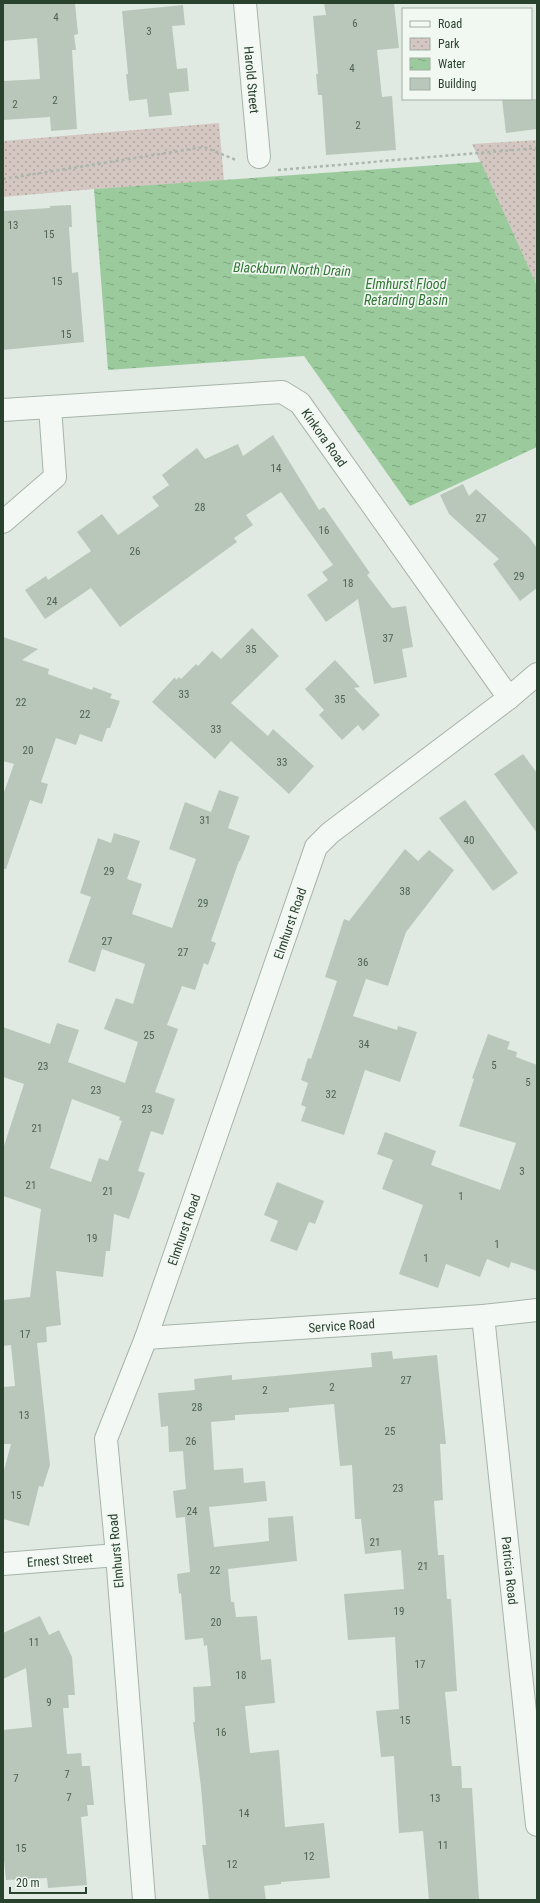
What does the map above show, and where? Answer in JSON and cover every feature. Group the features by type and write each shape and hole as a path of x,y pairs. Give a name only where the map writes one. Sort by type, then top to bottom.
{"street":[{"name":"Harold Street","path":"246,3 260,157"},
{"name":"Kinkora Road","path":"3,410 282,392 300,403 509,698"},
{"path":"3,522 55,477 50,407"},
{"name":"Elmhurst Road","path":"144,1900 117,1555 106,1439 146,1338 316,846 335,829 509,698 537,674"},
{"name":"Service Road","path":"146,1338 483,1316 537,1310"},
{"name":"Patricia Road","path":"483,1316 537,1825"},
{"name":"Ernest Street","path":"3,1564 117,1555"}],"green space":[{"path":"219,123 224,181 94,189 3,197 3,141"},
{"path":"537,140 537,286 472,144"}],"water":[{"name":"Elmhurst Flood Retarding Basin","path":"481,162 537,286 537,447 410,506 304,356 108,370 94,189"}],"building":[{"path":"3,3 75,3 78,34 74,35 76,50 72,50 77,129 51,131 50,117 3,120 3,81 40,79 37,38 3,41"},
{"path":"324,3 394,3 399,48 377,50 382,97 392,96 396,150 326,155 322,95 318,95 316,74 318,74 313,16 326,15"},
{"path":"183,5 185,25 172,26 177,69 187,68 189,91 169,93 172,115 149,117 147,99 129,101 122,11"},
{"path":"537,99 537,129 506,133 502,100"},
{"path":"71,205 72,227 69,227 72,273 78,272 84,342 3,350 3,211"},
{"path":"273,435 319,510 324,507 370,573 367,575 392,608 406,606 413,647 402,649 407,677 374,684 358,599 326,622 307,595 328,580 322,572 333,565 281,492 246,515 253,525 234,538 237,542 120,627 91,588 45,619 25,590 46,576 48,580 91,551 77,532 102,514 118,535 159,506 152,497 169,485 162,475 197,448 205,459 238,444 243,456"},
{"path":"463,484 469,496 476,489 529,537 537,548 537,588 520,601 493,564 499,559 449,514 440,495"},
{"path":"252,628 279,656 231,703 268,736 273,729 314,766 289,794 231,741 215,759 152,702 175,677 176,680 179,677 181,679 196,664 198,666 212,651 221,659"},
{"path":"3,637 38,649 22,660 49,669 48,674 92,690 93,687 112,694 110,698 120,701 110,728 107,728 102,742 80,734 76,745 56,738 41,782 48,784 42,804 30,800 6,869 3,869 3,795 14,764 3,761"},
{"path":"335,660 360,687 354,688 380,715 363,731 358,725 342,740 319,715 324,710 305,689"},
{"path":"523,754 537,773 537,833 494,774"},
{"path":"219,790 239,797 228,828 250,836 239,861 211,941 216,943 208,965 204,963 195,990 182,986 167,1025 178,1029 155,1092 175,1099 163,1135 151,1131 138,1171 145,1173 129,1219 114,1214 110,1251 106,1251 103,1277 56,1271 61,1325 46,1327 47,1342 37,1343 50,1465 43,1487 39,1486 29,1526 3,1519 3,1474 11,1444 3,1444 3,1387 15,1386 11,1345 3,1346 3,1300 30,1297 41,1209 3,1196 3,1149 24,1084 3,1077 3,1027 50,1044 57,1023 79,1030 68,1062 125,1083 138,1042 104,1029 116,998 133,1004 145,964 102,949 95,972 68,962 91,897 80,893 98,838 111,843 114,833 140,841 127,879 142,884 132,914 172,928 196,859 169,849 185,802 211,812","holes":["72,1099 120,1117 119,1120 122,1121 108,1161 99,1158 91,1182 50,1168"]},
{"path":"465,800 518,873 493,891 439,818"},
{"path":"405,849 418,861 429,850 454,870 406,932 388,986 366,979 353,1016 397,1030 398,1026 417,1032 400,1082 365,1070 344,1135 301,1121 306,1107 301,1105 308,1083 301,1080 308,1058 311,1059 337,981 325,977 344,919 349,921"},
{"path":"488,1034 510,1042 507,1049 517,1052 516,1057 537,1065 537,1271 511,1262 509,1268 487,1259 480,1277 446,1264 438,1288 399,1274 423,1205 382,1189 393,1160 377,1154 385,1132 436,1151 431,1165 500,1190 516,1143 459,1126 474,1079 472,1078"},
{"path":"277,1182 324,1201 315,1224 309,1222 297,1251 270,1241 278,1221 264,1215"},
{"path":"392,1351 393,1359 437,1355 446,1444 440,1444 443,1500 434,1501 438,1555 444,1555 447,1599 451,1599 457,1691 445,1692 452,1766 461,1766 462,1788 472,1788 479,1899 429,1900 423,1831 399,1833 394,1756 381,1757 376,1711 399,1709 395,1637 348,1640 344,1594 404,1589 401,1550 365,1554 361,1519 355,1519 352,1465 340,1466 334,1404 289,1408 289,1412 235,1415 235,1420 211,1422 214,1470 243,1468 244,1483 265,1481 267,1501 209,1507 214,1547 269,1541 268,1518 293,1516 297,1561 228,1569 231,1602 234,1602 236,1617 257,1616 261,1660 271,1659 275,1703 245,1706 250,1753 279,1750 285,1827 324,1823 330,1878 281,1882 281,1884 264,1886 266,1900 209,1900 202,1845 206,1845 201,1787 193,1722 195,1722 193,1687 211,1686 207,1645 204,1646 203,1638 185,1640 181,1593 179,1594 177,1574 190,1572 185,1517 176,1518 173,1491 186,1489 183,1451 169,1452 168,1426 161,1427 158,1393 195,1390 194,1379 232,1375 232,1380 372,1367 371,1353"},
{"path":"40,1616 49,1635 59,1630 72,1657 75,1695 68,1695 69,1708 63,1708 67,1754 81,1753 82,1766 90,1766 94,1805 87,1805 88,1816 81,1817 87,1885 48,1888 47,1878 6,1880 3,1850 3,1730 32,1727 26,1668 3,1679 3,1633"}],"water label":[{"name":"Blackburn North Drain","path":"292,269"}]}
